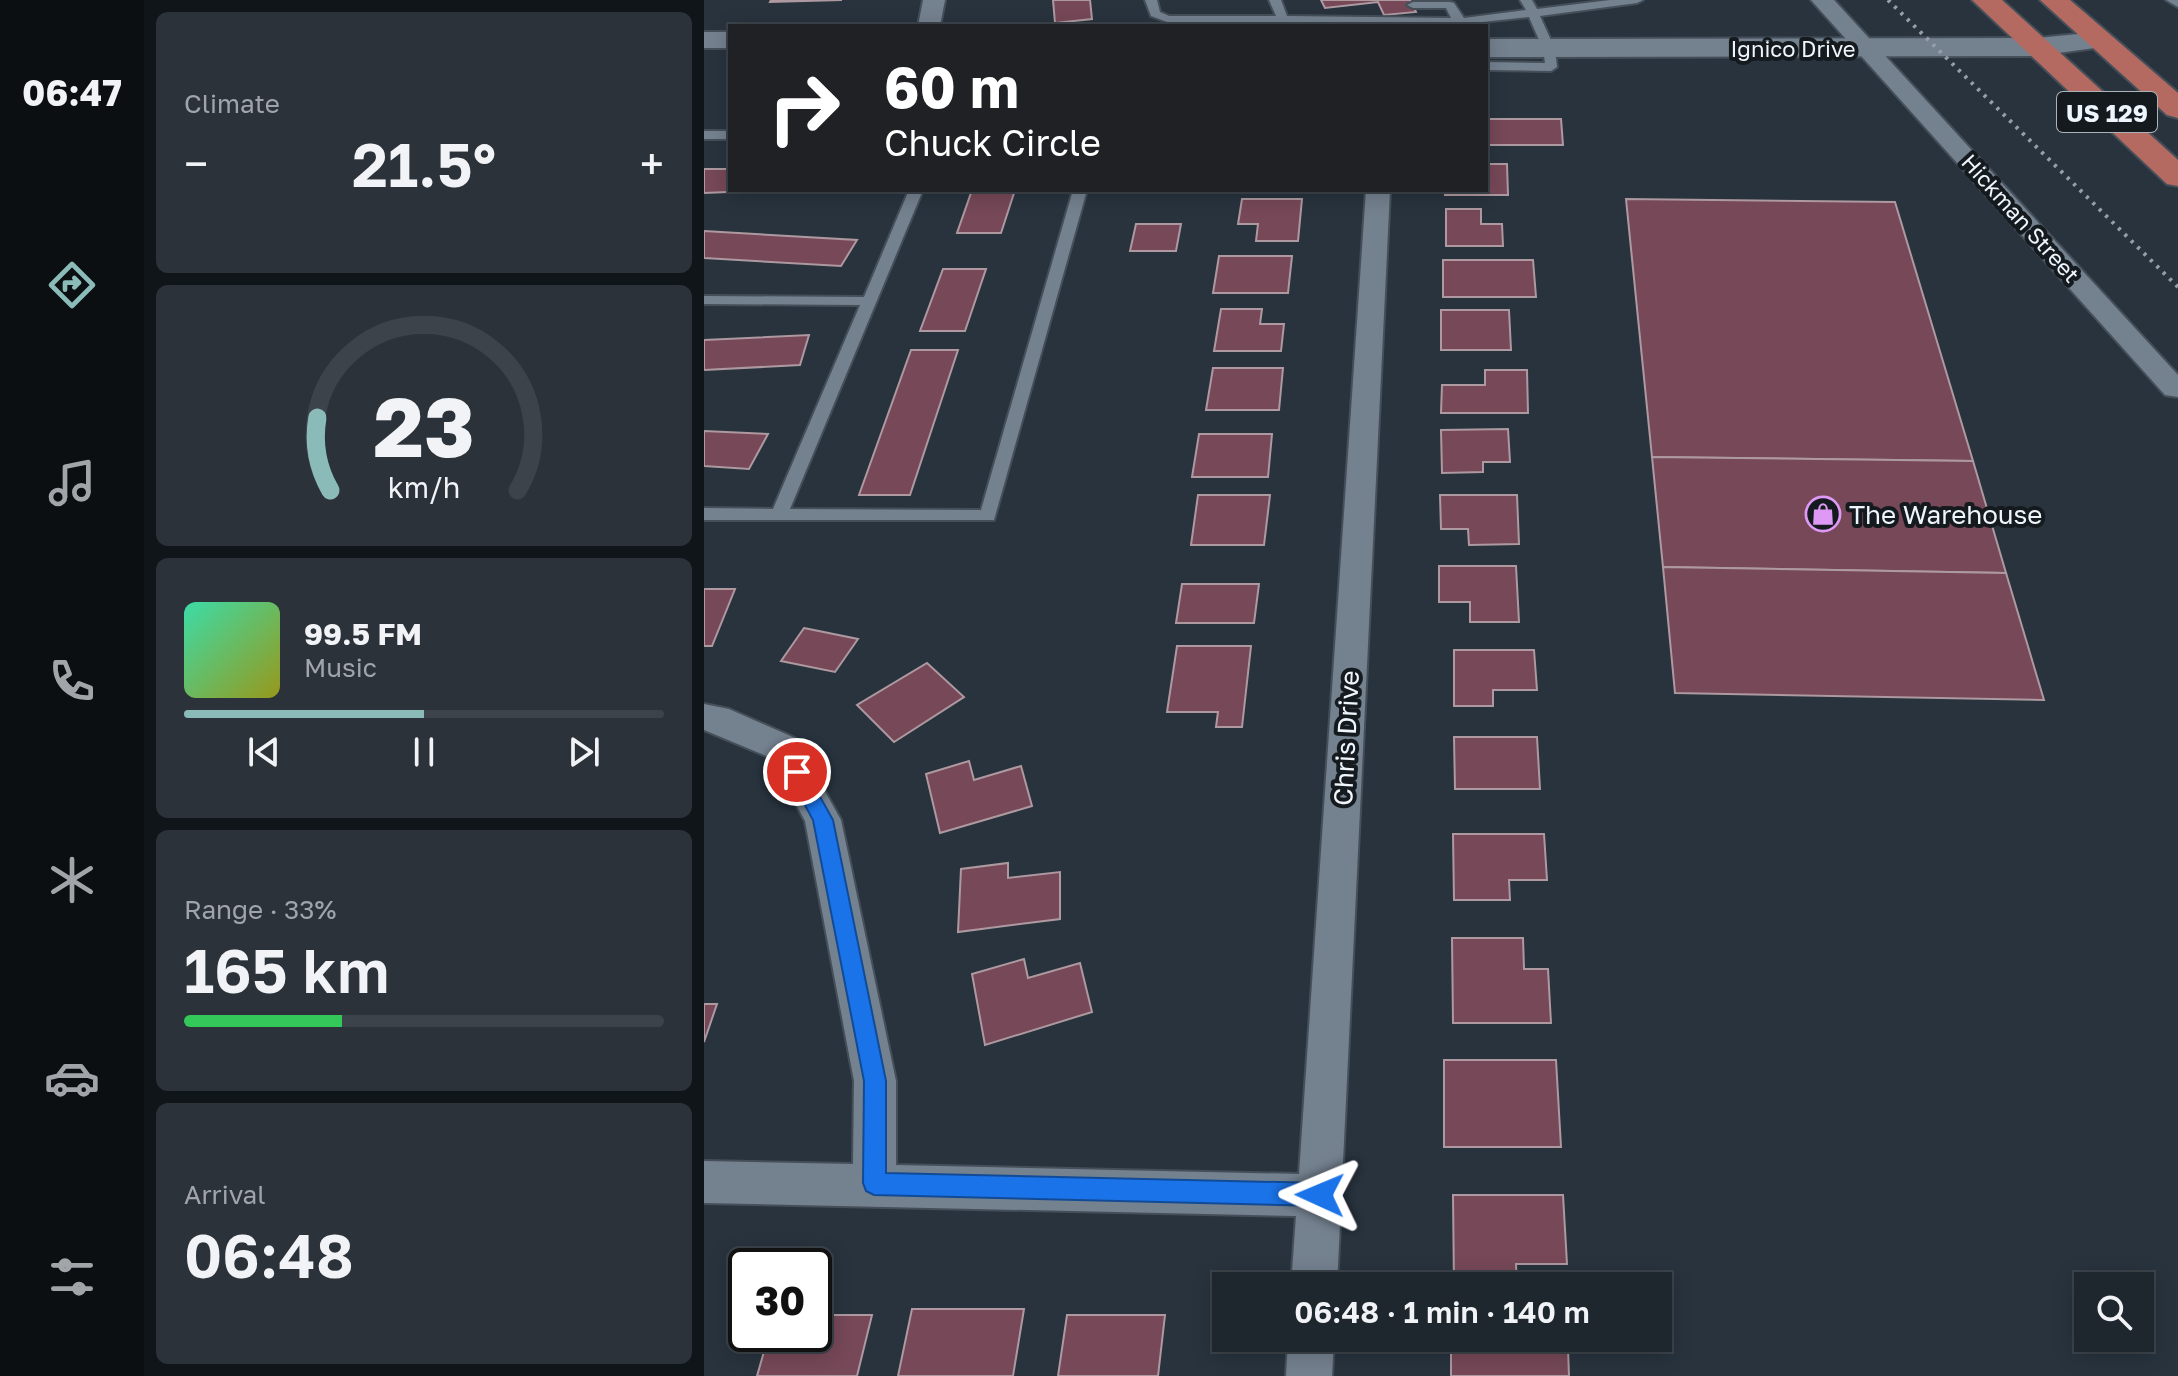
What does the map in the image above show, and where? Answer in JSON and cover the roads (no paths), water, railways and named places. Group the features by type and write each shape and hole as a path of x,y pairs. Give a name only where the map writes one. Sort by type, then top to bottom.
{"main road":[{"name":"US 129","path":"1986,0 2178,177"},
{"name":"US 129","path":"2054,0 2178,109"}],"street":[{"path":"929,24 934,0"},
{"name":"Hickman Street","path":"1822,0 2175,389"},
{"path":"704,40 728,40"},
{"name":"Ignico Drive","path":"1488,48 2037,47 2099,40"},
{"name":"Chris Drive","path":"1315,1272 1378,192"},
{"path":"704,717 717,718 783,748 823,820 875,1081 874,1183"},
{"path":"704,1182 874,1183 1320,1195"},
{"path":"1309,1376 1310,1352"}],"lane":[{"path":"1151,0 1155,14 1167,19 1285,23 1334,20 1459,21 1637,0"},
{"path":"1275,0 1285,23"},
{"path":"1488,66 1551,67 1549,49 1526,0"},
{"path":"1413,5 1450,5 1459,21"},
{"path":"1334,20 1381,10"},
{"path":"704,135 728,135"},
{"path":"779,515 915,192"},
{"path":"704,514 988,516 1079,192"},
{"path":"704,300 868,301"}],"railway":[{"path":"1888,0 2178,287"}],"place":[{"name":"The Warehouse","path":"1823,514"}]}
